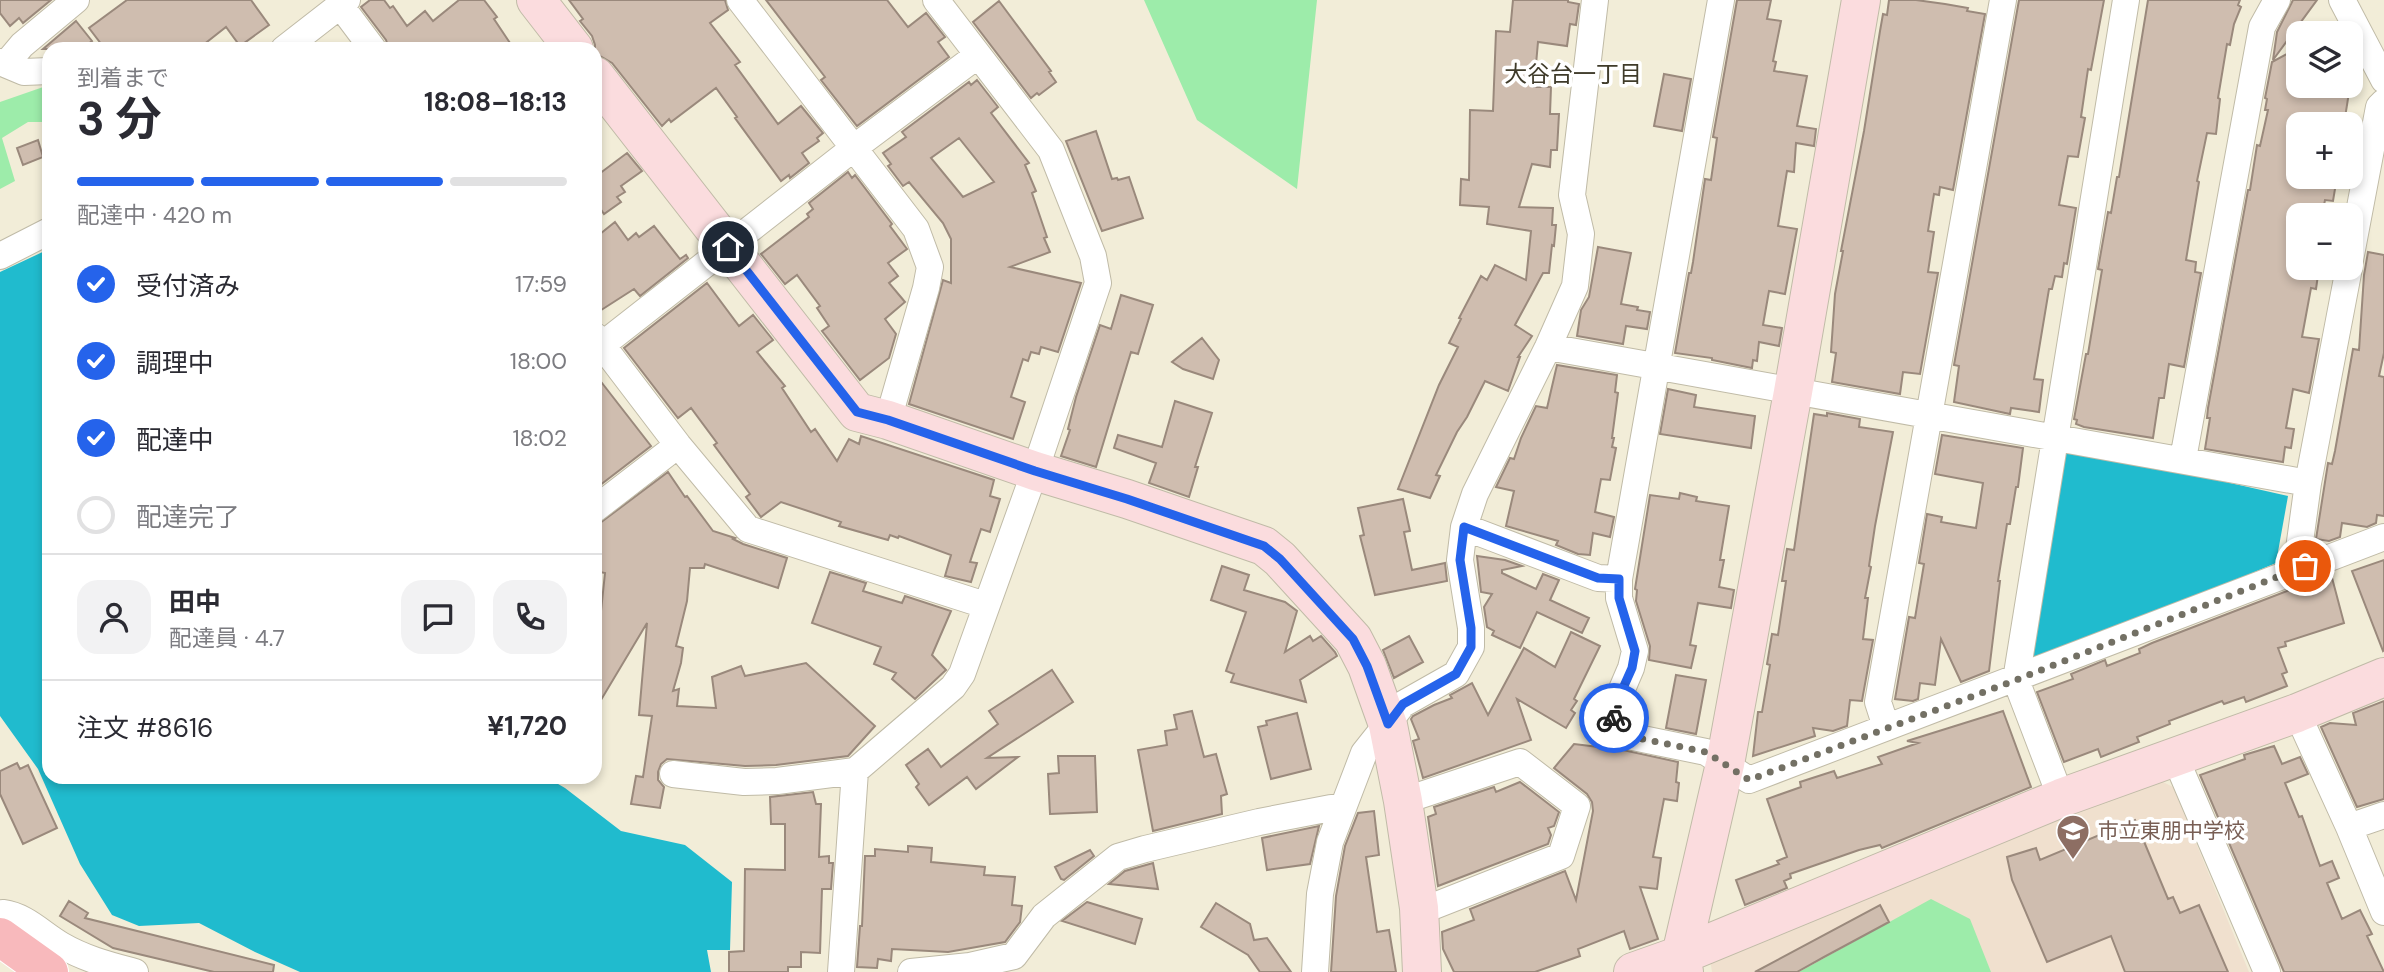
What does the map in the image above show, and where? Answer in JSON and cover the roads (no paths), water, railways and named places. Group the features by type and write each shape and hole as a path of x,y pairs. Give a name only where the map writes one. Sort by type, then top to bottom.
{"main road":[{"path":"0,937 49,972"}],"street":[{"path":"42,71 23,72 3,63 76,0"},
{"path":"536,0 569,42"},
{"path":"740,0 916,229 930,267 888,420"},
{"path":"673,774 744,782 788,780 855,771 953,687 962,674 1035,471 1098,283 1093,256 1051,150 936,0"},
{"path":"1315,972 1320,894 1330,842 1342,808 1364,753 1403,704 1456,674 1471,647 1471,628 1460,560 1464,527 1475,494 1575,286 1581,234 1572,195 1595,0"},
{"path":"1721,0 1619,579 1619,598 1635,651 1632,668 1611,715 1628,736 1706,752 1749,780 2384,537"},
{"path":"1682,963 1725,764 1861,0"},
{"path":"1886,727 1878,702 2003,0"},
{"path":"2061,798 2016,680 2126,0"},
{"path":"2183,459 2262,27 2277,0"},
{"path":"2342,0 2384,80"},
{"path":"293,42 344,3 369,42"},
{"path":"602,338 728,247 978,55"},
{"path":"602,85 857,412 1264,546 1280,559 1353,639 1367,666 1388,724 1419,908 1422,972"},
{"path":"2361,203 2379,107 2384,102"},
{"path":"0,256 42,235"},
{"path":"2305,566 2299,549 2308,483 2347,280"},
{"path":"602,344 678,445 748,529 985,605"},
{"path":"1548,347 2308,483"},
{"path":"602,504 678,445"},
{"path":"1464,527 1598,578 1619,579"},
{"path":"1633,972 1682,963 2061,798 2297,713 2384,677"},
{"path":"2297,713 2384,912"},
{"path":"2175,757 2267,972"},
{"path":"1403,801 1520,761 1577,806 1561,856 1434,906 1419,908"},
{"path":"841,972 855,771"},
{"path":"911,972 970,966 1014,956 1044,916 1118,858 1259,822 1342,808"},
{"path":"2349,827 2384,815"},
{"path":"0,916 16,915 61,945 93,961 135,972"}],"water":[{"path":"42,252 42,778 0,716 0,272"},
{"path":"2062,445 2288,496 2276,563 2025,669"},
{"path":"45,784 558,784 621,831 685,845 732,882 730,950 707,950 711,972 300,972 199,923 139,926 112,915 80,864"}],"place":[{"name":"市立東朋中学校","path":"2073,861"}],"district":[{"name":"大谷台一丁目","path":"1573,74"}]}
